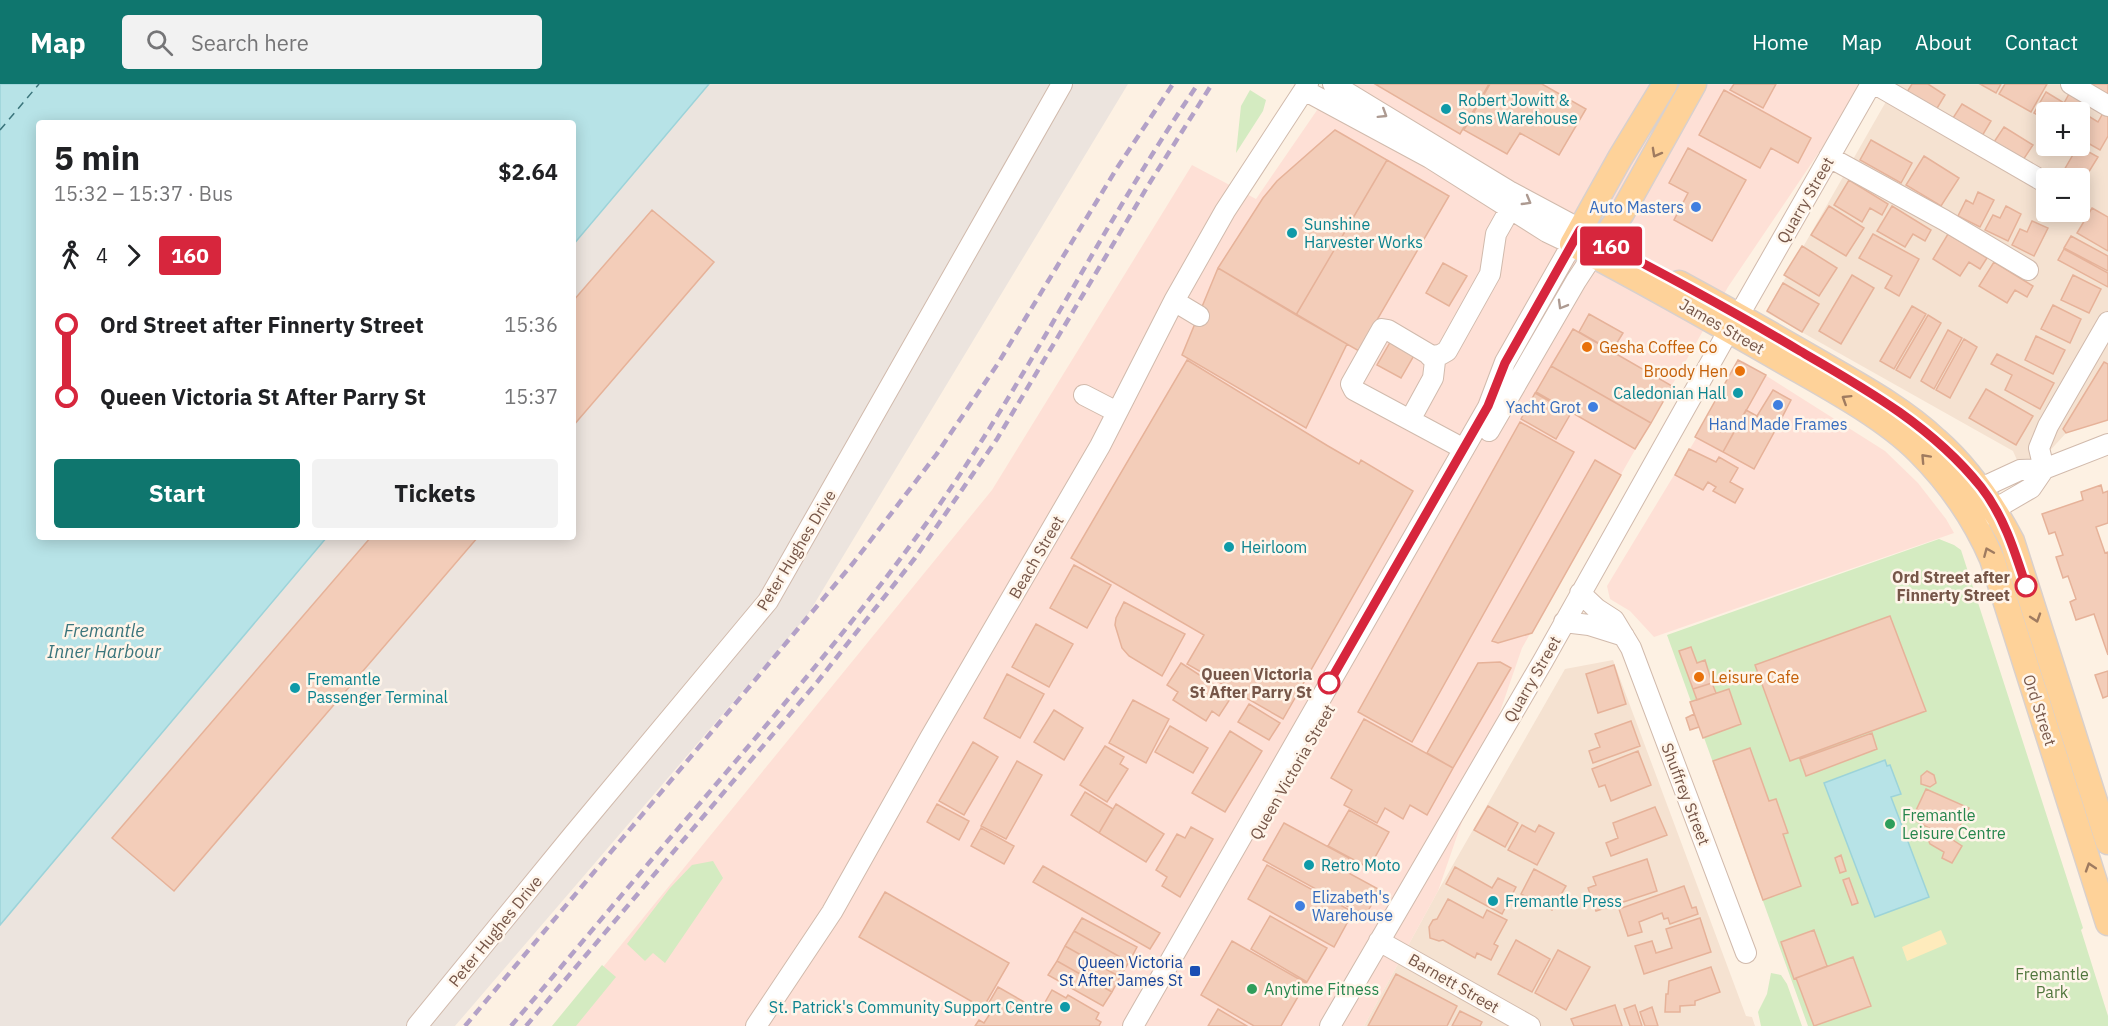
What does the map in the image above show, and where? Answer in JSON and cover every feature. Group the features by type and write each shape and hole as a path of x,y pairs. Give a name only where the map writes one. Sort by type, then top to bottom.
{"main road":[{"name":"Queen Victoria Street","path":"1576,237 1665,84"},
{"name":"Queen Victoria Street","path":"1598,248 1622,213 1694,84"},
{"name":"James Street","path":"1576,237 1892,406 1936,440 1972,503"},
{"name":"Ord Street","path":"1972,503 1995,509 2012,542 2108,842"},
{"name":"Ord Street","path":"1972,503 2108,923"}],"street":[{"name":"Peter Hughes Drive","path":"417,1026 768,601 1062,84"},
{"name":"James Street","path":"1333,84 1509,191 1576,237"},
{"name":"Quarry Street","path":"1330,1026 1544,661 1580,593 1873,84"},
{"path":"1873,84 2036,177"},
{"path":"2071,84 2108,105"},
{"name":"James Street","path":"1306,87 1430,159 1510,209 1576,237"},
{"name":"Beach Street","path":"756,1026 832,912 1100,446 1174,301 1225,211 1306,87"},
{"path":"1829,157 1944,220 2028,270"},
{"path":"1410,420 1433,378 1438,353 1492,270 1496,234 1510,209"},
{"name":"Queen Victoria Street","path":"1133,1026 1464,449 1488,406 1505,363 1576,237"},
{"name":"Queen Victoria Street","path":"1146,1026 1576,281 1598,248"},
{"path":"1174,301 1199,316"},
{"path":"2044,469 2038,448 2048,426 2108,322"},
{"path":"1438,353 1382,329 1351,384 1354,390 1464,449"},
{"path":"1084,395 1117,412"},
{"path":"1972,503 2020,471 2044,469 2108,444"},
{"path":"1995,509 2031,488 2044,469"},
{"name":"Shuffrey Street","path":"1580,593 1614,620 1631,648 1746,953"},
{"path":"1564,622 1589,625 1624,636"},
{"name":"Barnett Street","path":"1379,941 1530,1026"}],"shaded area":[{"path":"709,84 1128,84 807,616 455,1026 0,1026 0,925 324,540 576,540 576,241"},
{"path":"1335,84 1865,84 1728,287 1522,648 1438,891 1364,1026 555,1026 992,490 1192,165 1256,199"},
{"path":"1896,84 2108,84 2108,418 2066,433 2025,478 2013,451 1766,312"},
{"path":"1743,361 1885,451 1918,483 1954,533 1654,637 1630,611 1610,599 1607,586"},
{"path":"1613,660 1746,1016 1752,1017 1755,1026 1364,1026 1565,669"}],"green space":[{"path":"1250,90 1266,100 1263,111 1236,153 1241,106"},
{"name":"Fremantle Leisure Centre","path":"1939,539 1961,550 2083,928 2081,930 2108,1016 2108,1026 1808,1026 1667,635"},
{"path":"713,861 723,878 665,963 653,953 645,961 627,944 670,888 692,865"},
{"path":"602,965 616,977 576,1026 552,1026"},
{"path":"1771,973 1781,975 1787,984 1802,1026 1761,1026 1758,1012 1767,994"}],"sand":[{"path":"1941,930 1947,944 1907,961 1902,947"}],"water":[{"name":"Fremantle Inner Harbour","path":"0,84 709,84 576,241 576,120 36,120 36,540 324,540 0,925"},
{"path":"1885,760 1887,766 1890,765 1901,794 1891,797 1929,897 1875,917 1824,783"}],"building":[{"name":"Robert Jowitt & Sons Warehouse","path":"1375,84 1489,84 1460,134"},
{"path":"1490,84 1542,84 1586,109 1559,155 1520,133 1507,154 1464,130"},
{"path":"1734,84 1776,84 1763,108 1730,90"},
{"path":"1912,84 1928,84 1945,95 1936,110 1907,92"},
{"path":"1980,84 2001,84 1996,93"},
{"path":"2005,84 2047,84 2031,112 1999,94"},
{"path":"2090,84 2108,84 2108,94"},
{"path":"1724,90 1811,138 1798,163 1771,148 1760,168 1699,135"},
{"path":"2046,92 2062,102 2040,102"},
{"path":"2069,94 2081,102 2065,102"},
{"path":"1962,104 1991,121 1982,136 1953,118"},
{"path":"2103,113 2108,116 2108,136 2100,150 2090,144 2090,117 2098,122"},
{"path":"2004,127 2033,145 2023,160 1994,142"},
{"name":"Sunshine Harvester Works","path":"1335,130 1387,160 1296,315 1218,268 1263,198 1277,181"},
{"path":"1871,140 1912,163 1901,183 1860,160"},
{"path":"1688,148 1746,180 1712,241 1674,220 1688,193 1669,183"},
{"path":"2090,153 2098,157 2090,170 2090,168 2065,168 2072,156 2090,156"},
{"path":"1924,156 1959,178 1941,206 1906,185"},
{"path":"1387,160 1449,196 1359,351 1296,315"},
{"path":"1849,180 1888,204 1882,215 1870,208 1862,222 1834,205"},
{"path":"1978,192 1994,200 1980,227 1958,216 1966,200 1973,204"},
{"path":"1829,206 1864,228 1846,256 1811,235"},
{"path":"1892,206 1931,230 1925,241 1913,234 1905,247 1877,231"},
{"path":"2006,206 2021,214 2008,241 1985,230 1993,215 2000,218"},
{"path":"2092,208 2108,217 2108,251 2077,233 2084,222 2090,222"},
{"path":"652,210 714,262 576,423 576,298"},
{"path":"2032,221 2048,228 2034,256 2012,245 2020,229 2027,232"},
{"path":"1873,234 1919,259 1899,296 1885,288 1892,276 1859,258"},
{"path":"1948,234 1987,258 1980,269 1969,262 1960,276 1933,259"},
{"path":"2071,236 2108,256 2108,271 2064,248"},
{"path":"1802,246 1837,268 1819,296 1784,275"},
{"path":"2064,249 2108,273 2108,287 2058,260"},
{"path":"1994,262 2033,286 2027,297 2015,290 2007,303 1979,286"},
{"path":"1443,263 1467,276 1449,306 1426,293"},
{"path":"1218,268 1347,344 1306,428 1182,355"},
{"path":"1852,275 1874,288 1841,344 1819,331"},
{"path":"2073,275 2101,289 2089,313 2061,300"},
{"path":"1783,283 1819,304 1802,332 1767,311"},
{"path":"2053,305 2081,319 2070,343 2041,329"},
{"path":"1912,306 1926,314 1894,369 1880,361"},
{"path":"1589,314 1623,333 1612,351 1579,332"},
{"path":"1928,315 1941,323 1910,378 1896,370"},
{"path":"1573,329 1672,386 1651,423 1551,366"},
{"path":"1948,330 1962,338 1934,389 1921,381"},
{"path":"2036,336 2065,350 2053,374 2025,360"},
{"path":"1392,339 1416,352 1401,378 1377,365"},
{"path":"1964,339 1977,347 1950,398 1936,390"},
{"path":"1997,354 2054,383 2040,409 2005,390 2012,375 1991,364"},
{"name":"Heirloom","path":"1187,360 1359,464 1361,460 1413,491 1283,719 1187,664 1204,635 1071,558"},
{"name":"Caledonian Hall","path":"1738,360 1766,375 1723,452 1695,437"},
{"path":"2104,362 2108,364 2108,420 2066,433 2063,429"},
{"name":"Yacht Grot","path":"1551,366 1651,423 1635,449 1536,392"},
{"path":"1986,389 2033,416 2016,445 1969,418"},
{"path":"1773,390 1791,400 1777,427 1757,416"},
{"path":"1535,393 1571,413 1556,439 1521,419"},
{"path":"1746,410 1777,427 1754,469 1723,452"},
{"path":"1520,422 1574,452 1412,742 1358,712"},
{"path":"1689,449 1716,462 1719,457 1738,468 1730,482 1743,489 1735,503 1713,491 1716,487 1708,482 1703,490 1675,475"},
{"path":"1595,460 1621,475 1532,633 1498,643 1492,641"},
{"path":"2101,485 2103,493 2108,491 2108,523 2096,527 2105,553 2108,552 2108,655 2094,614 2076,620 2070,602 2076,599 2068,576 2063,578 2056,557 2063,555 2055,532 2049,534 2042,514 2083,500 2081,492"},
{"name":"Fremantle Passenger Terminal","path":"368,540 475,540 174,891 112,838"},
{"path":"1074,565 1111,585 1087,628 1050,608"},
{"path":"1124,602 1185,634 1162,676 1129,656 1122,648 1115,625"},
{"path":"1890,616 1926,711 1790,761 1755,665"},
{"path":"1036,624 1073,644 1049,687 1012,667"},
{"path":"1691,647 1697,663 1705,660 1712,683 1693,689 1679,651"},
{"path":"1500,662 1511,668 1453,768 1427,753 1478,663"},
{"path":"1181,663 1232,696 1219,716 1212,711 1206,721 1173,700 1178,692 1167,685"},
{"path":"1614,665 1626,704 1598,713 1586,674"},
{"path":"2108,671 2108,696 2103,698 2095,675"},
{"path":"1007,674 1044,694 1020,738 984,718"},
{"path":"1712,683 1716,693 1697,700 1693,689"},
{"path":"1729,689 1741,724 1703,738 1699,727 1690,730 1686,718 1694,714 1690,702"},
{"path":"1729,689 1741,724 1703,738 1690,702"},
{"path":"1133,700 1169,719 1146,763 1109,743"},
{"path":"1249,704 1280,723 1269,740 1238,722"},
{"path":"1054,710 1083,728 1064,760 1034,742"},
{"path":"1364,719 1453,768 1427,815 1410,805 1403,819 1385,808 1377,823 1344,805 1352,790 1331,778"},
{"path":"1631,721 1640,746 1593,763 1589,751 1600,747 1595,734"},
{"path":"1170,726 1208,748 1193,773 1155,752"},
{"path":"1230,731 1262,751 1225,812 1192,793"},
{"path":"1872,733 1877,749 1806,776 1800,759"},
{"path":"973,742 998,757 964,815 939,801"},
{"path":"1105,746 1124,757 1120,764 1128,769 1107,802 1080,785"},
{"path":"1750,748 1769,801 1776,799 1788,833 1783,834 1801,886 1763,900 1713,761"},
{"path":"1638,751 1651,785 1611,801 1605,785 1599,787 1592,769"},
{"path":"1017,761 1042,775 1006,839 981,826"},
{"path":"1927,771 1934,775 1936,783 1930,787 1921,784 1921,776"},
{"path":"1926,789 1969,808 1953,840 1962,846 1952,863 1942,858 1944,852 1930,844 1927,837 1931,829 1912,819"},
{"path":"1085,792 1113,809 1099,833 1071,815"},
{"path":"937,804 969,821 959,840 927,822"},
{"path":"1116,804 1164,834 1146,862 1099,833"},
{"path":"1488,806 1518,823 1505,847 1474,830"},
{"path":"1655,807 1667,835 1611,856 1606,843 1618,838 1613,823"},
{"path":"1349,810 1389,832 1369,868 1328,846"},
{"name":"Retro Moto","path":"1284,823 1349,858 1343,870 1380,890 1365,916 1263,860"},
{"path":"1522,825 1535,832 1539,825 1554,833 1537,865 1508,850"},
{"path":"1191,827 1213,839 1180,897 1162,886 1167,877 1156,870 1177,834 1185,838"},
{"path":"981,828 1014,846 1004,864 971,846"},
{"path":"1841,855 1846,871 1840,873 1835,858"},
{"path":"1647,859 1657,891 1596,911 1588,888 1596,885 1593,877"},
{"name":"Elizabeth's Warehouse","path":"1267,865 1353,912 1334,947 1248,899"},
{"path":"1043,866 1160,933 1150,949 1033,882"},
{"name":"Fremantle Press","path":"1455,867 1492,888 1498,878 1516,887 1502,914 1446,884"},
{"path":"1534,869 1566,886 1552,910 1521,894"},
{"path":"1849,878 1858,903 1852,905 1843,880"},
{"path":"1684,886 1692,908 1696,907 1698,914 1670,924 1668,918 1664,919 1662,913 1639,922 1642,932 1628,936 1619,909"},
{"path":"885,892 1009,963 983,1008 859,937"},
{"path":"1448,899 1483,918 1487,910 1507,920 1494,944 1498,946 1491,960 1477,953 1475,958 1443,940 1430,938 1429,927 1433,920 1437,919"},
{"path":"1270,916 1327,948 1307,982 1251,949"},
{"path":"1082,918 1137,947 1129,962 1074,931"},
{"path":"1700,918 1711,952 1644,974 1635,946 1652,941 1656,953 1672,948 1666,929"},
{"path":"1814,930 1827,966 1794,979 1781,942"},
{"path":"1074,931 1129,962 1120,977 1065,946"},
{"path":"1516,940 1550,959 1532,992 1498,974"},
{"path":"1232,941 1306,983 1281,1026 1254,1026 1201,995"},
{"path":"1065,946 1120,977 1112,992 1057,961"},
{"path":"1558,950 1590,967 1566,1010 1535,993"},
{"path":"1853,957 1871,1006 1814,1026 1796,978"},
{"path":"1057,961 1112,992 1103,1006 1048,975"},
{"path":"1711,967 1720,992 1695,1001 1695,1005 1680,1006 1680,1012 1665,1012 1669,981"},
{"path":"1396,974 1457,1006 1447,1026 1368,1026"},
{"name":"St. Patrick's Community Support Centre","path":"998,987 1040,1011 1052,990 1066,998 1068,995 1099,1013 1096,1019 1101,1022 1099,1026 975,1026 979,1020 984,1023 993,1009 987,1006"},
{"path":"1615,1005 1622,1026 1574,1026 1571,1019"},
{"path":"1635,1005 1642,1026 1630,1026 1624,1009"},
{"path":"1652,1007 1658,1026 1645,1026 1640,1012"},
{"path":"1218,1009 1247,1026 1208,1026"},
{"path":"1460,1011 1482,1022 1480,1026 1452,1026"}],"ferry route":[{"path":"0,130 39,84"}],"railway":[{"path":"465,1026 854,562 936,455 997,365 1117,168 1173,84"},
{"path":"511,1026 791,696 933,514 1002,408 1130,190 1198,84"},
{"path":"526,1026 818,681 915,558 997,439 1149,184 1212,84"}],"bus line":[{"name":"160","path":"1329,683 1488,406 1505,363 1580,230 1738,315 1870,392 1936,440 1981,488 1995,509 2012,542 2026,586"}],"place":[{"name":"Robert Jowitt & Sons Warehouse","path":"1446,109"},
{"name":"Auto Masters","path":"1696,207"},
{"name":"Sunshine Harvester Works","path":"1292,233"},
{"name":"Gesha Coffee Co","path":"1587,347"},
{"name":"Broody Hen","path":"1740,371"},
{"name":"Caledonian Hall","path":"1738,393"},
{"name":"Hand Made Frames","path":"1778,405"},
{"name":"Yacht Grot","path":"1593,407"},
{"name":"Heirloom","path":"1229,547"},
{"name":"Ord Street after Finnerty Street","path":"2026,586"},
{"name":"Leisure Cafe","path":"1699,677"},
{"name":"Queen Victoria St After Parry St","path":"1329,683"},
{"name":"Fremantle Passenger Terminal","path":"295,688"},
{"name":"Fremantle Leisure Centre","path":"1890,824"},
{"name":"Retro Moto","path":"1309,865"},
{"name":"Fremantle Press","path":"1493,901"},
{"name":"Elizabeth's Warehouse","path":"1300,906"},
{"name":"Queen Victoria St After James St","path":"1195,971"},
{"name":"Anytime Fitness","path":"1252,989"},
{"name":"St. Patrick's Community Support Centre","path":"1065,1007"}],"park label":[{"name":"Fremantle Park","path":"2052,983"}]}
